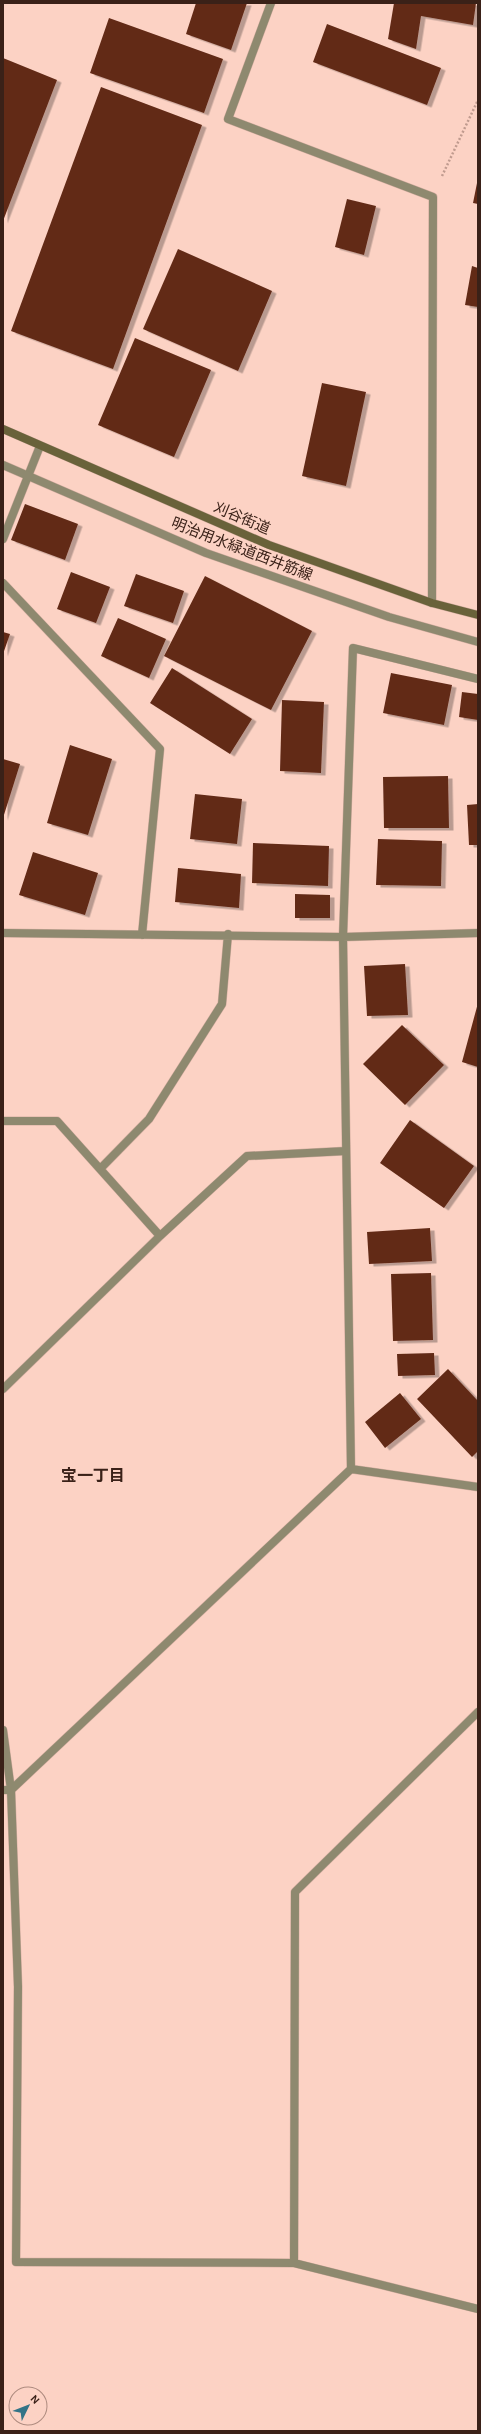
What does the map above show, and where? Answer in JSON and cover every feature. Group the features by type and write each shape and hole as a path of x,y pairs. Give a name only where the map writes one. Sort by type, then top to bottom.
{"street":[{"path":"271,3 228,119 433,197 432,603"},
{"name":"刈谷街道","path":"3,429 269,545 432,603 478,615"},
{"path":"3,539 40,446"},
{"name":"明治用水緑道西井筋線","path":"3,465 206,553 389,617 478,642"},
{"path":"3,583 160,749 142,935"},
{"path":"7,1790 352,1469 343,937 353,648 478,679"},
{"path":"3,933 142,935 228,934 343,937 478,933"},
{"path":"100,1169 148,1119 222,1004 228,934"},
{"path":"3,1121 57,1121 160,1236"},
{"path":"3,1388 160,1236 247,1156 346,1151"},
{"path":"352,1469 478,1487"},
{"path":"294,2263 295,1892 478,1712"},
{"path":"3,1730 18,1987 16,2262 294,2263 478,2309"}],"path":[{"path":"433,197 478,100"}],"building":[{"path":"196,3 247,3 231,50 186,34"},
{"path":"394,3 476,3 473,25 421,16 416,49 388,39"},
{"path":"109,18 223,59 204,113 90,73"},
{"path":"327,24 441,68 427,105 313,62"},
{"path":"3,58 57,80 3,221"},
{"path":"101,87 202,125 113,369 11,331"},
{"path":"478,183 478,204 473,203"},
{"path":"347,199 376,206 364,255 335,247"},
{"path":"178,249 272,291 238,371 143,329"},
{"path":"472,266 478,268 478,307 465,305"},
{"path":"135,338 211,370 174,457 98,425"},
{"path":"322,383 366,392 346,486 302,476"},
{"path":"25,504 78,524 65,560 11,540"},
{"path":"71,572 110,587 96,623 57,609"},
{"path":"136,574 184,591 173,623 124,606"},
{"path":"205,576 312,631 271,710 164,656"},
{"path":"118,618 166,639 149,678 101,656"},
{"path":"3,632 10,634 3,654"},
{"path":"172,668 252,719 230,754 150,703"},
{"path":"391,673 452,685 444,725 383,713"},
{"path":"462,692 478,694 478,720 459,717"},
{"path":"282,700 324,702 321,773 280,771"},
{"path":"70,745 112,759 88,835 47,823"},
{"path":"3,759 20,764 3,818"},
{"path":"448,776 449,828 384,828 383,777"},
{"path":"195,794 242,799 237,844 190,839"},
{"path":"478,804 478,845 469,845 467,805"},
{"path":"378,839 442,841 441,886 376,885"},
{"path":"253,843 329,846 328,886 252,883"},
{"path":"33,852 98,873 85,915 19,895"},
{"path":"178,868 241,874 239,908 175,902"},
{"path":"295,894 330,895 330,918 295,918"},
{"path":"405,964 408,1015 367,1016 364,966"},
{"path":"478,1003 478,1067 462,1062"},
{"path":"402,1025 444,1065 405,1105 363,1064"},
{"path":"410,1120 474,1166 444,1208 380,1163"},
{"path":"430,1228 432,1261 369,1264 367,1232"},
{"path":"431,1273 433,1340 393,1341 391,1274"},
{"path":"434,1353 435,1375 398,1376 397,1354"},
{"path":"448,1369 478,1401 478,1451 472,1457 417,1399"},
{"path":"400,1393 421,1419 385,1448 365,1422"}],"district":[{"name":"宝一丁目","path":"93,1475"}]}
